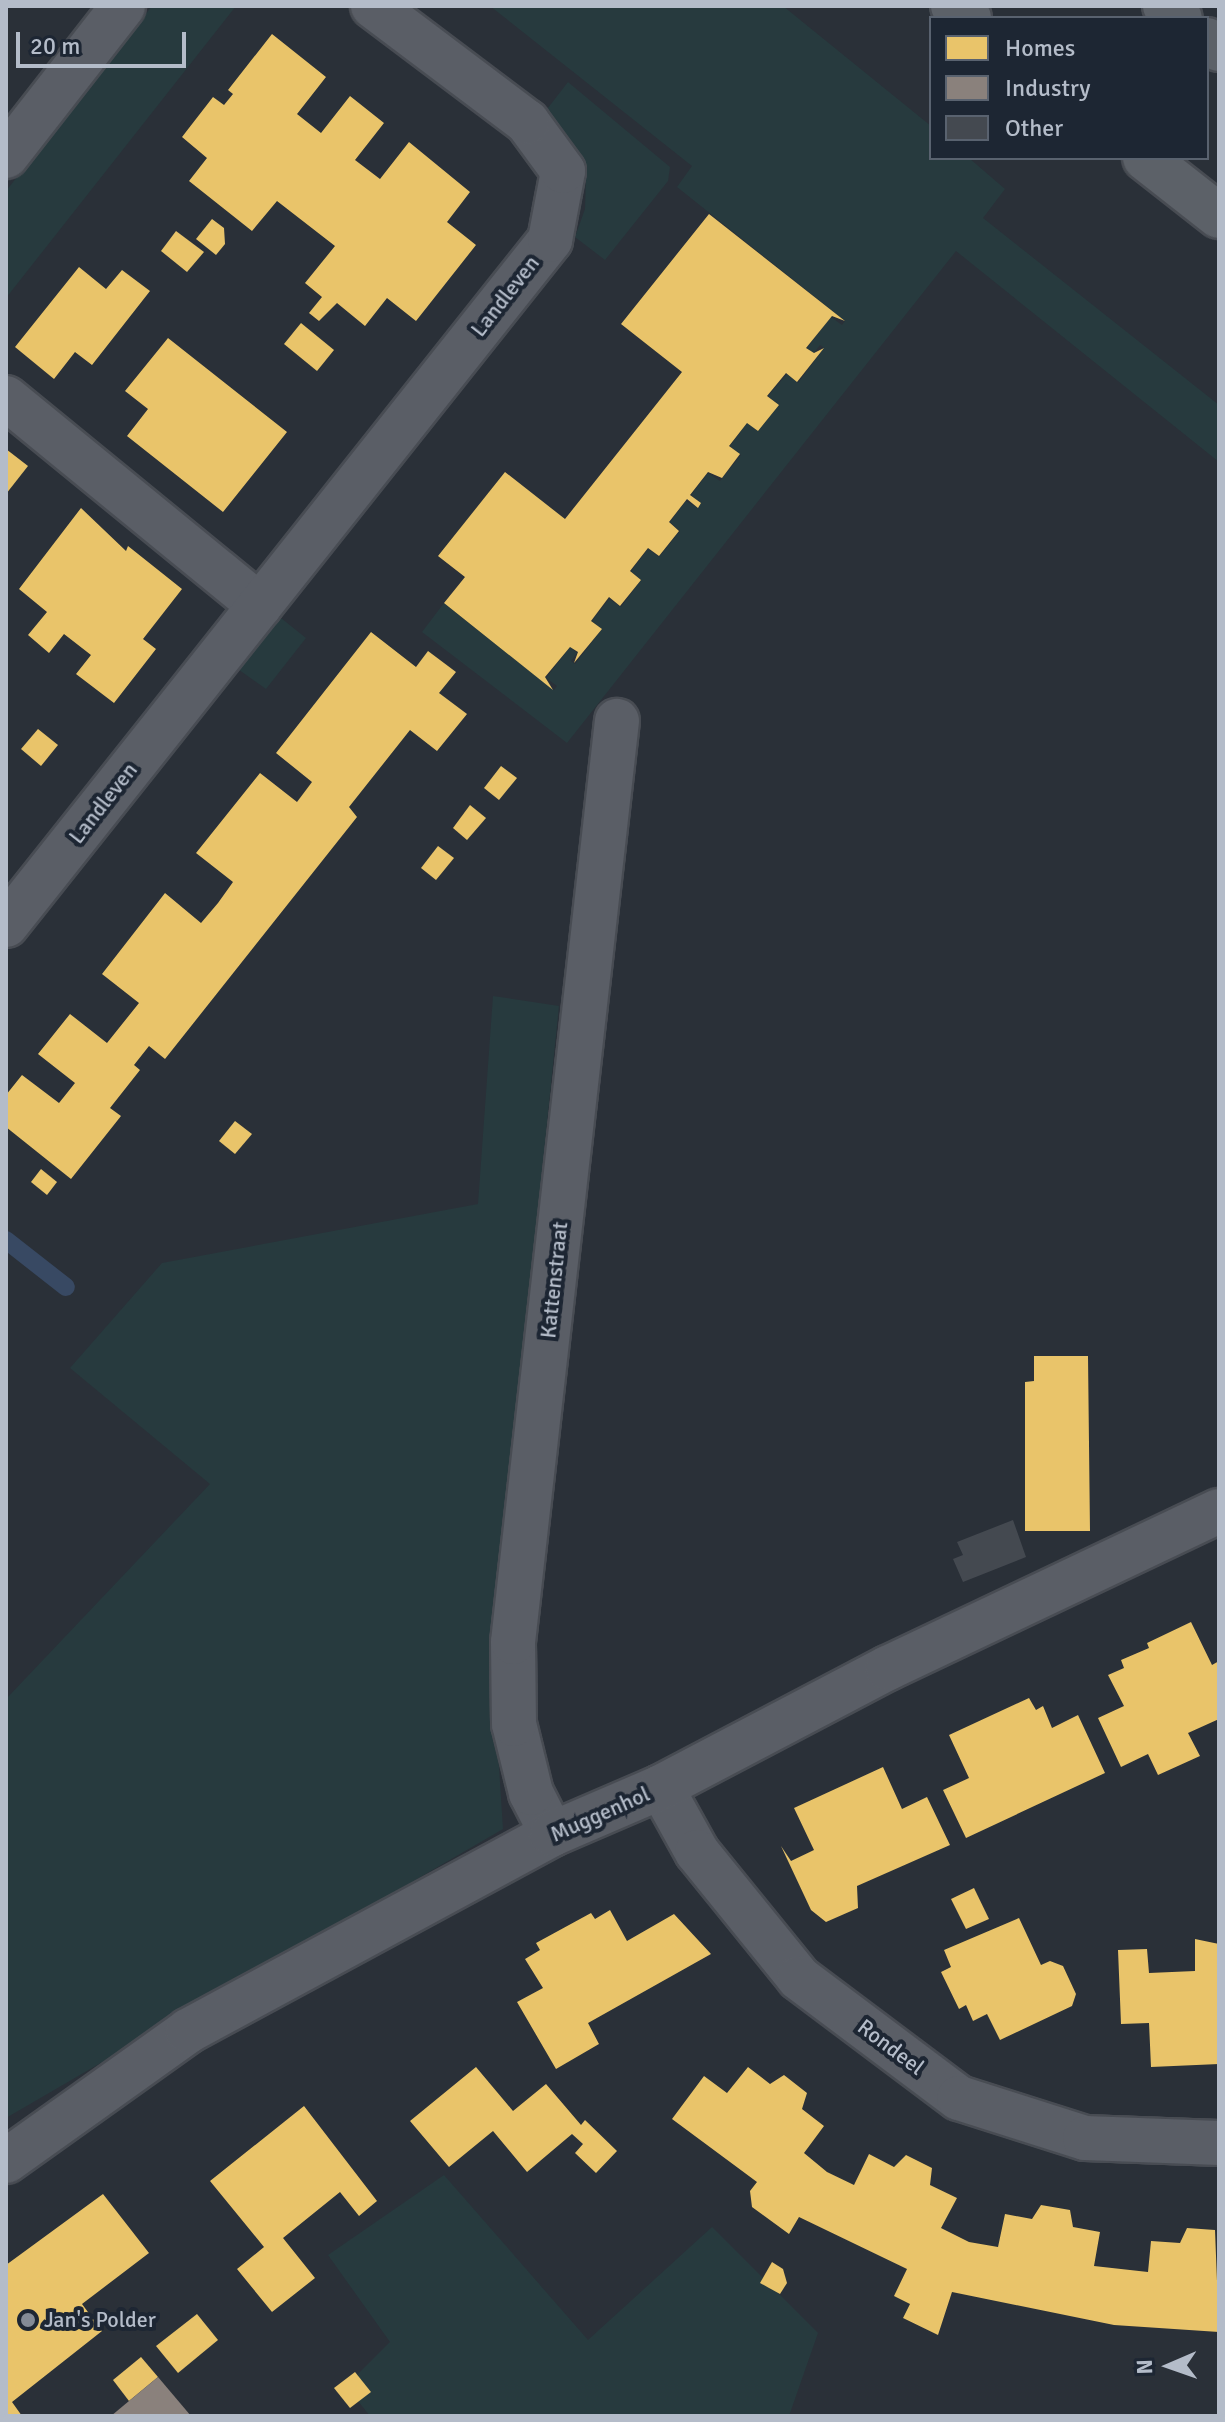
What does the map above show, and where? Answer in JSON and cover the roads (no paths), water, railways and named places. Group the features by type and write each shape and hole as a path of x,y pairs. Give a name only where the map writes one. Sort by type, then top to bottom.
{"main road":[{"path":"1148,160 1219,216"}],"street":[{"path":"6,156 123,6"},
{"name":"Landleven","path":"6,925 550,240 563,171 527,122 373,6"},
{"path":"6,398 260,606"},
{"name":"Kattenstraat","path":"552,1834 531,1793 514,1724 513,1642 617,721"},
{"name":"Muggenhol","path":"6,2161 188,2031 552,1834 661,1787 888,1668 1219,1511"},
{"name":"Rondeel","path":"661,1787 697,1852 799,1978 959,2098 1085,2138 1219,2143"}],"waterway":[{"path":"6,1240 66,1287"}],"place":[{"name":"Jan's Polder","path":"28,2320"}]}
